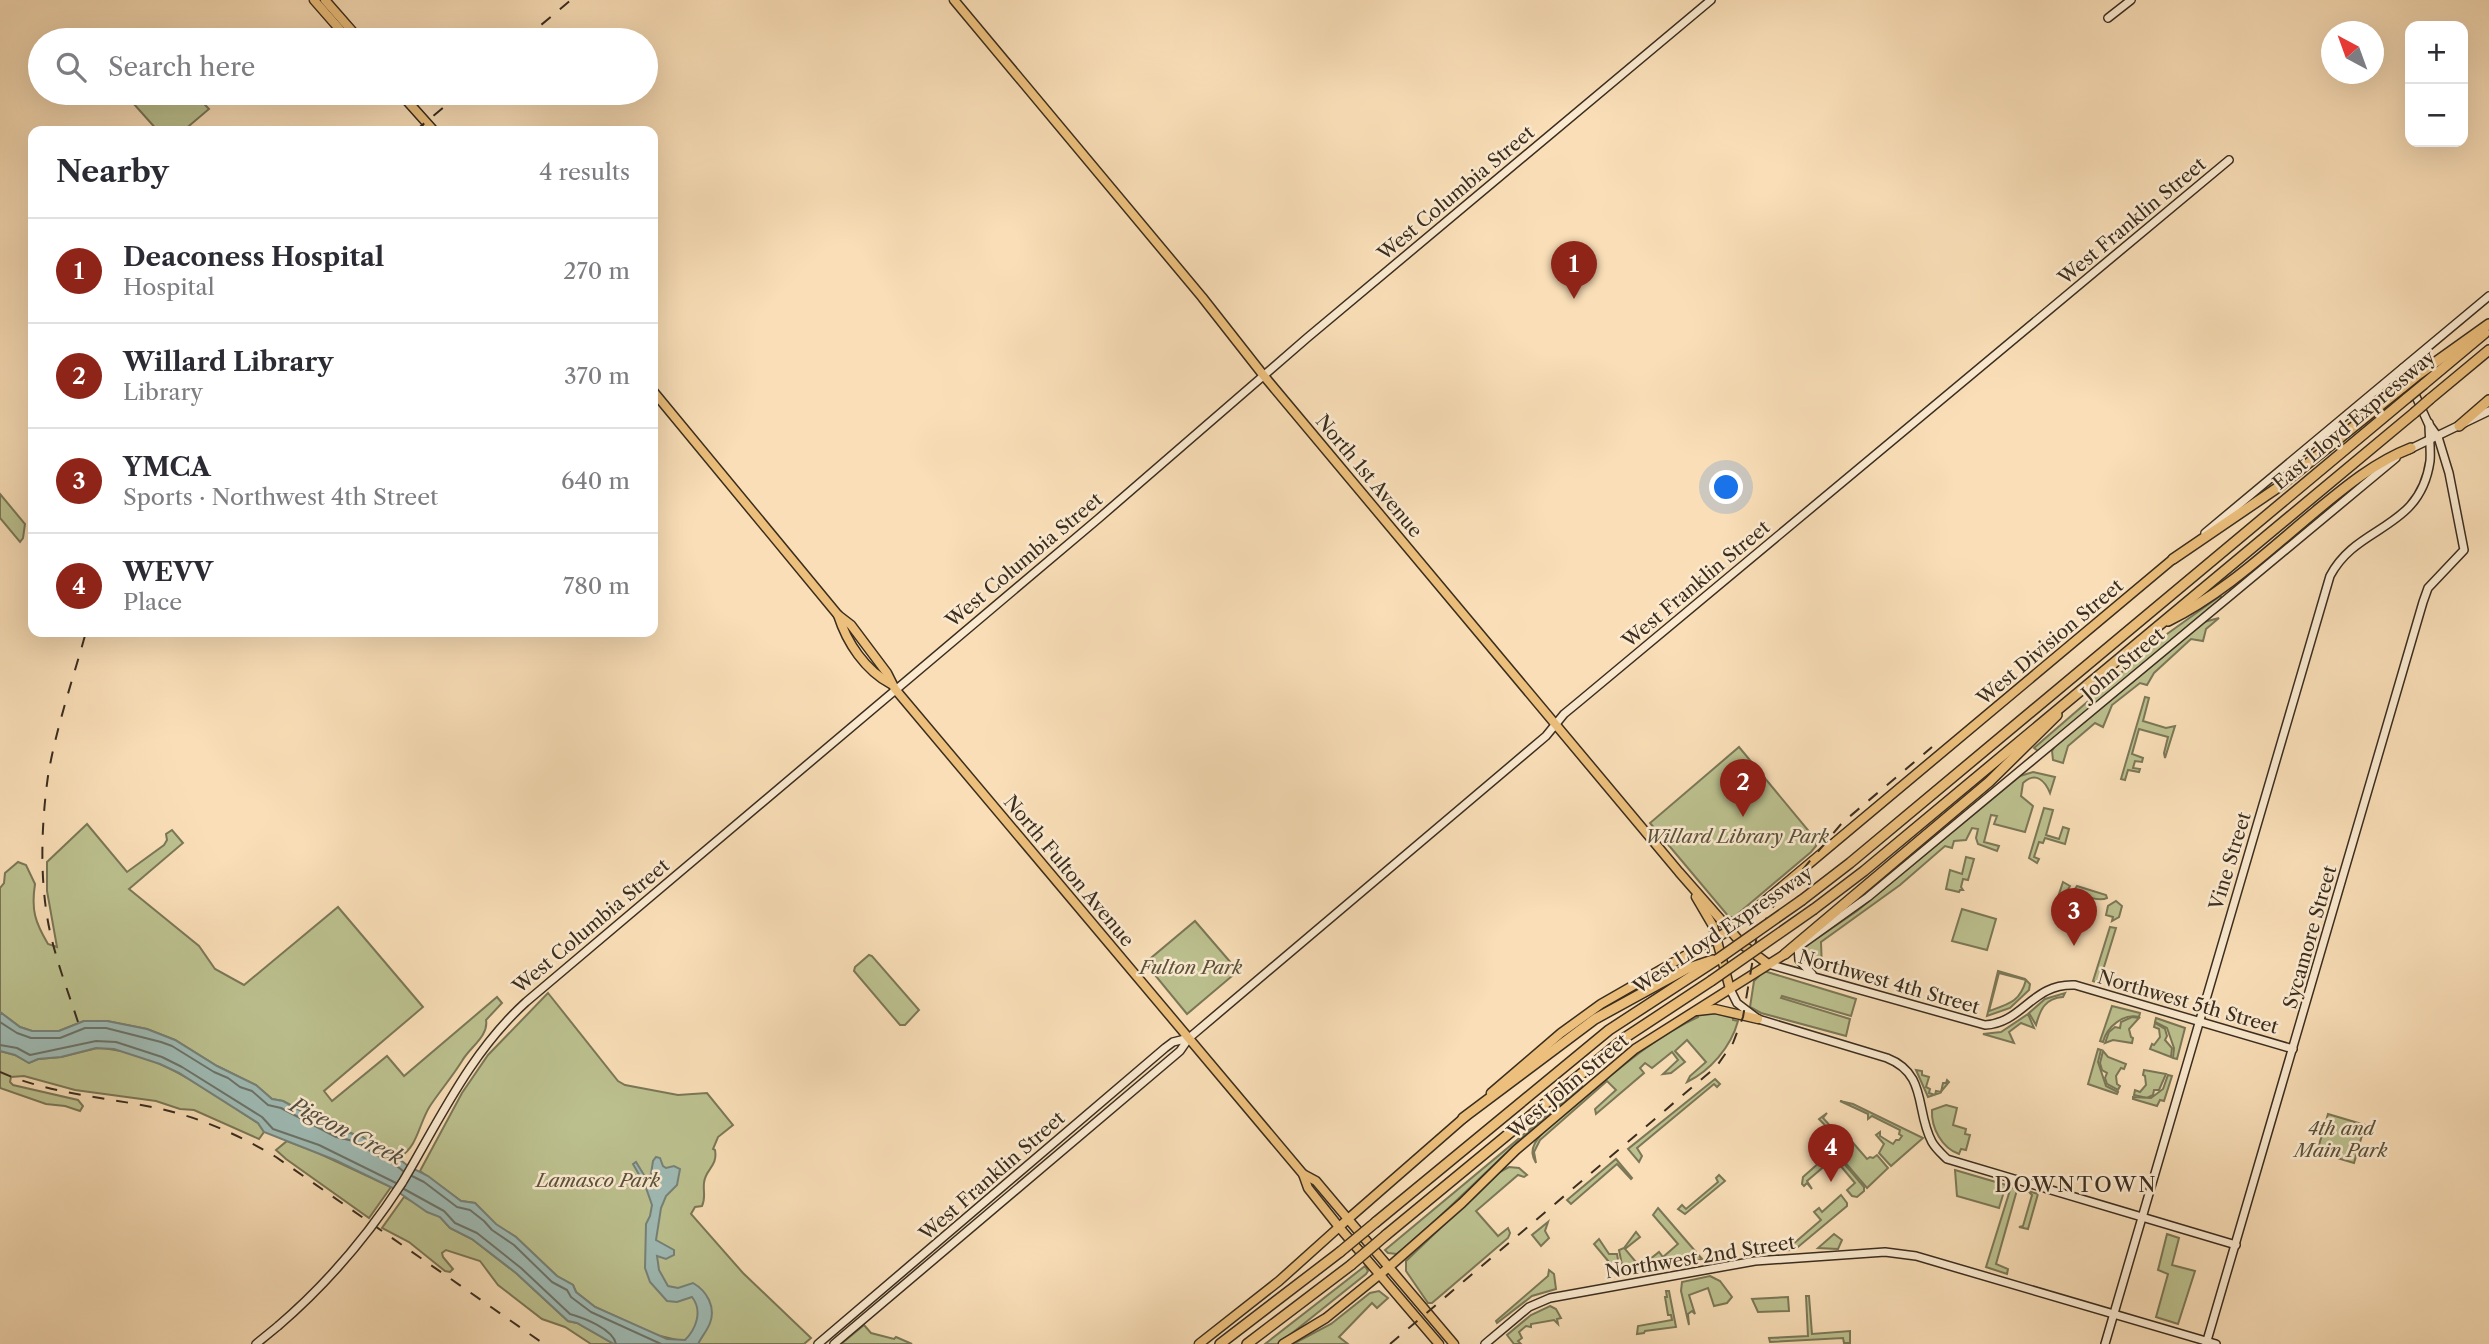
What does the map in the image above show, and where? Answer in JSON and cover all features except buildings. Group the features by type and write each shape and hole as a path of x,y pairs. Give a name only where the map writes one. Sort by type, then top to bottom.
{"highway":[{"path":"2173,559 2280,486 2419,374 2489,327"},
{"name":"East Lloyd Expressway","path":"2240,537 2489,327"},
{"name":"East Lloyd Expressway","path":"2154,628 2489,350"},
{"path":"2459,426 2489,400"},
{"path":"1785,954 1967,802 2018,756 2027,741 2071,698 2154,628 2187,612 2232,580 2362,475 2388,457 2411,449"},
{"name":"West Lloyd Expressway","path":"1220,1344 1340,1252 1609,1030 1718,959 1850,863 2240,537"},
{"name":"West Lloyd Expressway","path":"1247,1344 1351,1265 1626,1037 1768,943 1864,871 2009,750 2027,741"},
{"path":"1463,1118 1595,1019 1685,969 1718,959"}],"main road":[{"path":"314,0 338,28"},
{"path":"325,0 350,28"},
{"name":"North 1st Avenue","path":"954,0 1679,872 1743,946 1768,964"},
{"name":"West Columbia Street","path":"256,1344 341,1266 371,1229 402,1183 469,1068 516,1011 893,687 1113,506 1711,0"},
{"path":"2108,19 2131,0"},
{"path":"411,105 430,126"},
{"name":"West Franklin Street","path":"834,1344 1180,1051 1189,1038 1546,736 1555,724 2229,160"},
{"name":"West Division Street","path":"1199,1344 1279,1282 1561,1033 1601,1004 1730,930 2489,296"},
{"path":"2403,368 2428,423 2438,437"},
{"name":"North Fulton Avenue","path":"658,397 838,615 851,625 887,673 893,687 1303,1174"},
{"name":"John Street","path":"1785,954 1868,897 2390,462 2489,411"},
{"name":"Vine Street","path":"2105,1344 2330,574 2356,544 2397,520 2412,505 2426,477 2430,458 2428,423"},
{"name":"Sycamore Street","path":"2207,1343 2423,602 2428,588 2465,550 2449,473 2438,437"},
{"path":"1679,872 1706,910 1730,989 1737,1003 1758,1019"},
{"path":"1798,947 1801,964 1815,977"},
{"name":"West John Street","path":"1283,1344 1326,1318 1389,1267 1452,1212 1516,1150 1615,1065 1649,1039 1785,954"},
{"name":"Northwest 4th Street","path":"1768,964 1985,1025 2011,1018 2047,990 2075,985"},
{"name":"Northwest 5th Street","path":"2075,985 2293,1049"},
{"path":"1691,1012 1715,1009 1758,1019 1898,1063 1908,1071 1915,1082 1931,1141 1947,1159 2236,1245"},
{"name":"West Franklin Street","path":"818,1344 1165,1048 1173,1042 1189,1038"},
{"path":"1303,1174 1316,1181 1454,1344"},
{"path":"1303,1174 1308,1188 1339,1227 1439,1344"},
{"name":"Northwest 2nd Street","path":"1485,1344 1530,1307 1550,1298 1755,1261 1885,1252 1916,1256 2216,1344"}],"green space":[{"path":"135,105 205,105 209,109 189,126 154,126"},
{"path":"0,494 25,524 20,542 0,518"},
{"path":"2220,596 2222,598 2038,751 2034,748 2160,639"},
{"path":"2219,618 2206,629 2203,641 2191,639 2154,673 2147,685 2140,683 2112,705 2103,727 2095,723 2068,746 2063,763 2053,760 2052,751 2055,746 2204,622"},
{"path":"2145,697 2149,698 2143,721 2166,728 2175,726 2165,758 2168,737 2139,729 2132,754 2143,758 2142,762 2135,761 2133,768 2140,769 2139,772 2128,770 2125,780 2121,779"},
{"name":"Willard Library Park","path":"1739,747 1817,841 1811,852 1734,917 1729,917 1650,823"},
{"path":"2033,772 2055,777 2050,793 2040,779 2032,778 2023,783 2021,796 2033,806 2025,832 1994,824 1997,816 1991,815 1984,842 1999,846 1997,851 1978,844 1978,829 1972,828 1966,840 1954,841 1952,848 1945,846 1900,885 1821,942 1822,969 1805,963 1803,957 1806,946 1857,911 2020,776"},
{"path":"2044,808 2053,810 2046,835 2059,839 2063,827 2069,829 2065,844 2045,838 2043,843 2039,842 2034,857 2039,859 2037,863 2029,858"},
{"path":"87,824 127,872 164,845 166,834 172,830 183,843 129,889 199,946 215,969 244,985 338,907 423,1007 324,1091 332,1101 387,1056 404,1076 497,997 502,1003 486,1020 482,1037 465,1056 430,1106 415,1141 406,1152 400,1157 387,1149 381,1150 361,1136 338,1130 330,1123 316,1119 283,1101 272,1099 256,1085 217,1066 175,1040 147,1029 107,1021 84,1021 59,1031 32,1031 20,1027 0,1012 0,888 4,883 5,873 18,862 26,865 35,884 34,909 37,922 48,944 57,947 47,891 47,862"},
{"path":"1966,857 1974,859 1968,880 1963,879 1963,890 1959,892 1946,889 1950,870 1962,874"},
{"path":"2063,882 2070,886 2061,901 2064,903 2073,897 2077,906 2075,912 2055,906"},
{"path":"2077,886 2106,895 2107,898 2095,899 2086,896 2075,889"},
{"path":"2116,901 2122,906 2119,917 2112,921 2113,917 2106,915 2108,906"},
{"path":"1962,909 1996,919 1987,950 1952,941"},
{"name":"Fulton Park","path":"1195,921 1238,971 1187,1014 1145,963"},
{"path":"2110,927 2116,928 2099,983 2093,981"},
{"path":"869,955 919,1010 905,1025 900,1025 854,971"},
{"path":"1764,971 1856,999 1851,1016 1782,996 1781,998 1850,1019 1846,1036 1761,1013 1750,1007 1754,981"},
{"path":"1998,971 2025,979 2026,980 2030,984 2029,990 2010,1008 1987,1016","holes":["1999,973 2026,980 2017,998 1989,1011"]},
{"name":"Lamasco Park","path":"548,993 618,1081 625,1085 678,1095 707,1093 733,1125 718,1137 713,1149 715,1160 705,1178 702,1206 695,1207 691,1214 743,1273 811,1338 804,1344 694,1344 656,1335 595,1307 516,1237 496,1225 475,1203 461,1201 420,1171 462,1093 488,1055"},
{"path":"2065,993 2063,997 2044,1006 2036,1025 2029,1013 2045,999"},
{"path":"2112,1006 2140,1013 2139,1017 2127,1017 2116,1022 2103,1042 2100,1041"},
{"path":"1710,1012 1733,1017 1733,1020 1738,1021 1725,1049 1704,1071 1687,1082 1706,1062 1687,1040 1675,1051 1685,1062 1671,1073 1663,1074 1678,1060 1672,1052 1652,1068 1645,1063 1640,1068 1644,1073 1596,1114 1595,1109 1616,1090 1607,1081 1540,1140 1534,1152 1536,1163 1532,1153 1534,1146 1553,1123 1649,1046 1698,1017 1697,1015"},
{"path":"2028,1014 2034,1028 2021,1023 2009,1032 2014,1043 1983,1034 2001,1032"},
{"path":"2132,1017 2139,1018 2129,1029 2132,1043 2113,1040 2105,1043 2109,1032 2115,1027 2120,1028 2121,1022"},
{"path":"2156,1018 2185,1028 2177,1059 2173,1058 2174,1048 2167,1028 2155,1022"},
{"path":"2155,1023 2165,1029 2165,1040 2172,1048 2171,1057 2150,1049 2160,1037 2159,1029 2154,1027"},
{"path":"97,1048 140,1056 161,1064 258,1123 264,1132 259,1139 194,1110 180,1109 156,1101 75,1090 24,1076 11,1077 10,1082 13,1085 78,1100 83,1106 80,1111 46,1104 0,1088 0,1051 29,1063"},
{"path":"2098,1049 2101,1050 2098,1062 2106,1086 2118,1092 2117,1094 2088,1084"},
{"path":"2103,1051 2108,1057 2126,1064 2116,1076 2120,1086 2118,1090 2107,1084 2107,1073 2102,1070 2100,1063"},
{"path":"1916,1070 1929,1077 1926,1087 1930,1089 1929,1093 1935,1095 1928,1097"},
{"path":"2144,1070 2166,1074 2159,1090 2154,1090 2153,1095 2147,1098 2134,1095 2135,1090 2140,1092 2146,1085"},
{"path":"2168,1075 2172,1076 2164,1101 2160,1100 2157,1106 2133,1099 2151,1098 2163,1089"},
{"path":"1715,1079 1720,1084 1717,1087 1714,1084 1637,1148 1642,1156 1639,1162 1628,1149"},
{"path":"1582,1086 1582,1089 1520,1140 1414,1241 1397,1254 1385,1250"},
{"path":"1840,1101 1853,1104 1923,1138 1891,1166 1879,1153 1884,1144 1876,1135 1880,1132 1880,1136 1893,1144 1902,1136 1899,1134 1900,1130 1872,1116 1868,1119 1868,1114"},
{"path":"1946,1105 1957,1108 1953,1125 1966,1129 1965,1134 1970,1135 1966,1150 1961,1149 1959,1154 1947,1147 1933,1124 1932,1110"},
{"path":"1827,1113 1823,1118 1843,1140 1848,1137 1867,1159 1877,1155 1888,1168 1867,1188 1837,1153 1845,1146 1819,1119"},
{"name":"4th and Main Park","path":"2328,1114 2365,1125 2354,1163 2317,1152"},
{"path":"287,1141 391,1187 369,1218 276,1150"},
{"path":"1830,1153 1836,1154 1864,1187 1864,1191 1857,1197 1847,1190 1855,1183 1834,1158 1807,1181 1812,1189 1807,1183 1804,1186 1802,1184 1803,1177"},
{"path":"1616,1159 1631,1179 1617,1164 1571,1204 1567,1200"},
{"path":"1509,1167 1519,1168 1527,1175 1518,1175 1476,1211 1498,1236 1508,1228 1508,1238 1432,1303 1428,1303 1406,1271 1406,1261 1498,1173"},
{"path":"1955,1170 2006,1185 1999,1208 1957,1196"},
{"path":"1719,1175 1725,1181 1685,1214 1678,1209 1682,1205 1686,1209 1718,1182 1716,1178"},
{"path":"2011,1187 2023,1190 2017,1190 1996,1264 2008,1269 2007,1274 1986,1267"},
{"path":"2028,1191 2038,1194 2028,1229 2019,1227 2023,1226 2032,1195"},
{"path":"1841,1195 1847,1206 1798,1247 1773,1251 1771,1246 1792,1245 1821,1220 1814,1212 1819,1208 1822,1212"},
{"path":"404,1197 440,1217 450,1228 472,1239 516,1273 568,1321 577,1323 614,1344 591,1344 565,1327 542,1319 498,1285 480,1261 446,1250 442,1253 443,1257 453,1269 450,1272 445,1271 409,1242 382,1228"},
{"path":"1658,1208 1702,1259 1632,1274 1623,1270 1619,1250 1624,1248 1636,1232 1640,1237 1625,1249 1640,1267 1659,1252 1663,1257 1678,1244 1653,1215"},
{"path":"1548,1222 1545,1231 1549,1238 1541,1246 1532,1235"},
{"path":"1834,1234 1842,1240 1838,1249 1818,1248"},
{"path":"2167,1234 2179,1238 2172,1265 2195,1271 2178,1324 2156,1317 2168,1274 2158,1270"},
{"path":"1599,1239 1609,1254 1617,1254 1620,1271 1611,1273 1605,1266 1609,1262 1594,1244"},
{"path":"1365,1266 1368,1271 1366,1274 1286,1338 1277,1344 1265,1344"},
{"path":"1549,1270 1554,1274 1556,1289 1532,1296 1497,1323 1496,1321 1548,1276"},
{"path":"1710,1276 1720,1281 1732,1297 1727,1303 1714,1306 1708,1288 1689,1295 1695,1314 1692,1311 1688,1314 1689,1325 1681,1291 1682,1282"},
{"path":"1379,1291 1388,1298 1377,1308 1372,1303 1339,1337 1348,1344 1293,1344 1331,1324 1370,1293"},
{"path":"1666,1291 1669,1291 1676,1327 1637,1334 1638,1326 1672,1320 1671,1315 1668,1315"},
{"path":"1806,1296 1809,1296 1812,1334 1850,1331 1850,1343 1844,1343 1843,1338 1770,1342 1769,1338 1808,1336"},
{"path":"1788,1297 1789,1311 1758,1312 1752,1299"},
{"path":"1550,1306 1556,1309 1561,1318 1557,1319 1558,1324 1554,1320 1526,1326 1519,1332 1522,1338 1518,1341 1521,1344 1514,1344 1507,1335 1531,1315"},
{"path":"864,1325 871,1333 894,1339 896,1337 912,1344 841,1344"}],"water":[{"path":"0,1012 20,1027 32,1031 59,1031 84,1021 107,1021 147,1029 175,1040 217,1066 256,1085 272,1099 283,1101 316,1119 330,1123 338,1130 361,1136 381,1150 387,1149 461,1201 475,1203 557,1276 573,1285 576,1292 595,1307 667,1339 685,1340 697,1320 695,1302 692,1297 677,1302 667,1301 650,1282 645,1268 646,1224 652,1205 633,1164 636,1162 648,1177 653,1161 656,1157 660,1158 666,1168 674,1166 680,1169 677,1185 666,1196 661,1208 656,1240 674,1250 674,1255 666,1259 657,1256 659,1270 668,1286 678,1288 693,1283 702,1290 711,1305 712,1317 709,1326 698,1344 614,1344 577,1323 568,1321 516,1273 472,1239 450,1228 440,1217 427,1212 391,1187 335,1160 264,1132 258,1123 179,1073 114,1049 96,1048 29,1063 0,1051"}],"railway":[{"path":"537,28 571,0"},
{"path":"421,126 446,105"},
{"path":"78,1022 48,924 42,843 51,758 85,637"},
{"path":"1390,1344 1716,1067 1733,1043 1743,1017 1757,935 1777,900 1842,823 1932,747"},
{"path":"0,1072 58,1090 173,1112 248,1141 276,1157 544,1344"}],"place":[{"name":"Deaconess Hospital","path":"1574,299"},
{"name":"Willard Library","path":"1743,817"},
{"name":"YMCA","path":"2074,946"},
{"name":"WEVV","path":"1831,1182"}],"district":[{"name":"DOWNTOWN","path":"2076,1184"}],"water label":[{"name":"Pigeon Creek","path":"347,1131"}]}
